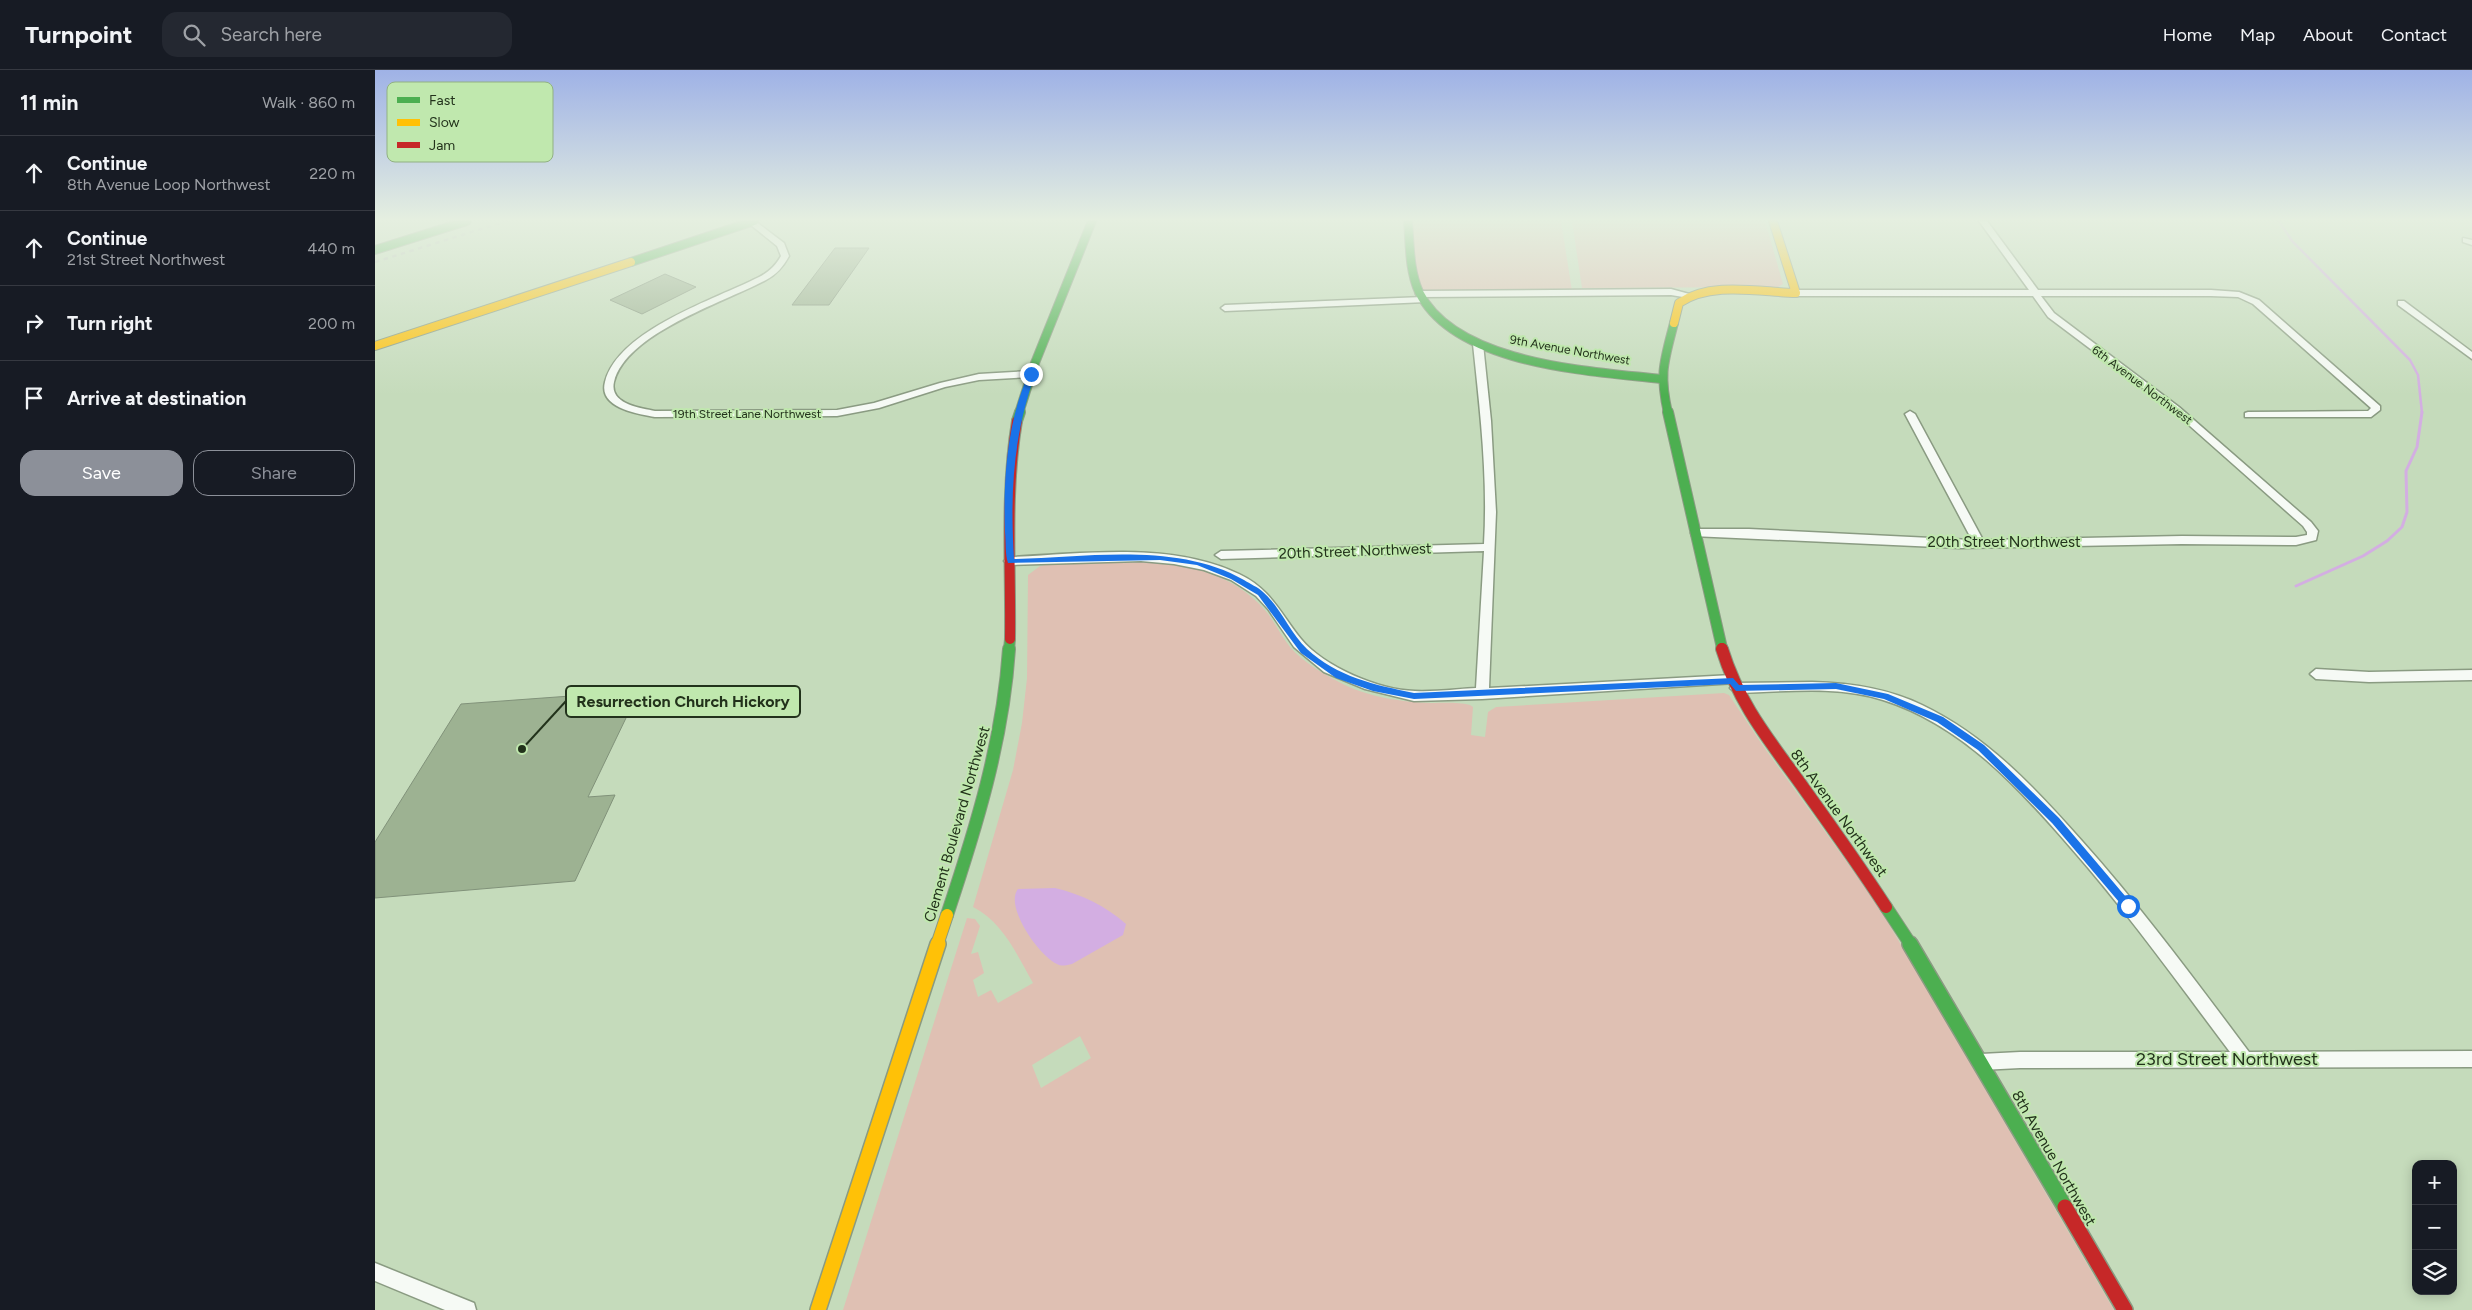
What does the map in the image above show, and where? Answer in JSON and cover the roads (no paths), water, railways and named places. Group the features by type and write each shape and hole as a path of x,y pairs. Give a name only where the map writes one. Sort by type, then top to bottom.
{"main road":[{"path":"375,335 547,279"},
{"path":"375,346 579,279"},
{"name":"Clement Boulevard Northwest","path":"817,1310 965,861 994,761 1009,671 1010,561 1008,520 1011,454 1019,411 1031,374 1069,279"},
{"name":"9th Avenue Northwest","path":"1415,279 1422,297 1443,324 1478,344 1536,360 1661,379"},
{"path":"1689,295 1796,293 1791,279"},
{"name":"8th Avenue Northwest","path":"1689,295 1679,304 1661,379 1722,647 1734,684 1769,742 1881,897 1981,1062 2125,1310"}],"street":[{"name":"19th Street Lane Northwest","path":"761,279 653,332 631,348 611,373 609,389 613,398 634,410 655,414 837,413 876,406 943,385 979,377 1031,374"},
{"name":"6th Avenue Northwest","path":"2023,279 2033,293 2061,323 2170,404 2307,524 2313,530 2312,537"},
{"path":"1225,308 1422,297 1671,292 1689,295"},
{"path":"1796,293 2231,294 2251,299 2377,408 2371,414 2248,415"},
{"path":"2401,303 2472,356"},
{"path":"1478,344 1486,421 1491,512 1482,694"},
{"path":"1910,414 1980,544"},
{"name":"20th Street Northwest","path":"1696,532 1980,544 2182,540 2296,541 2312,537"},
{"name":"20th Street Northwest","path":"1221,555 1489,547"},
{"path":"1010,561 1160,557 1199,563 1233,577 1260,593 1304,651 1339,676 1373,688 1414,696 1734,684 1858,689 1912,706 1961,733 2006,770 2078,847 2168,956 2245,1059"},
{"path":"2316,674 2369,677 2472,675"},
{"name":"23rd Street Northwest","path":"1981,1062 2020,1060 2472,1059"},
{"path":"375,1272 467,1310"}],"waterway":[{"path":"2330,279 2410,360 2418,375 2422,412"},
{"path":"2296,586 2363,556 2387,541 2402,527 2407,512 2406,471 2417,447 2422,412"}],"place":[{"name":"Resurrection Church Hickory","path":"522,749"}]}
